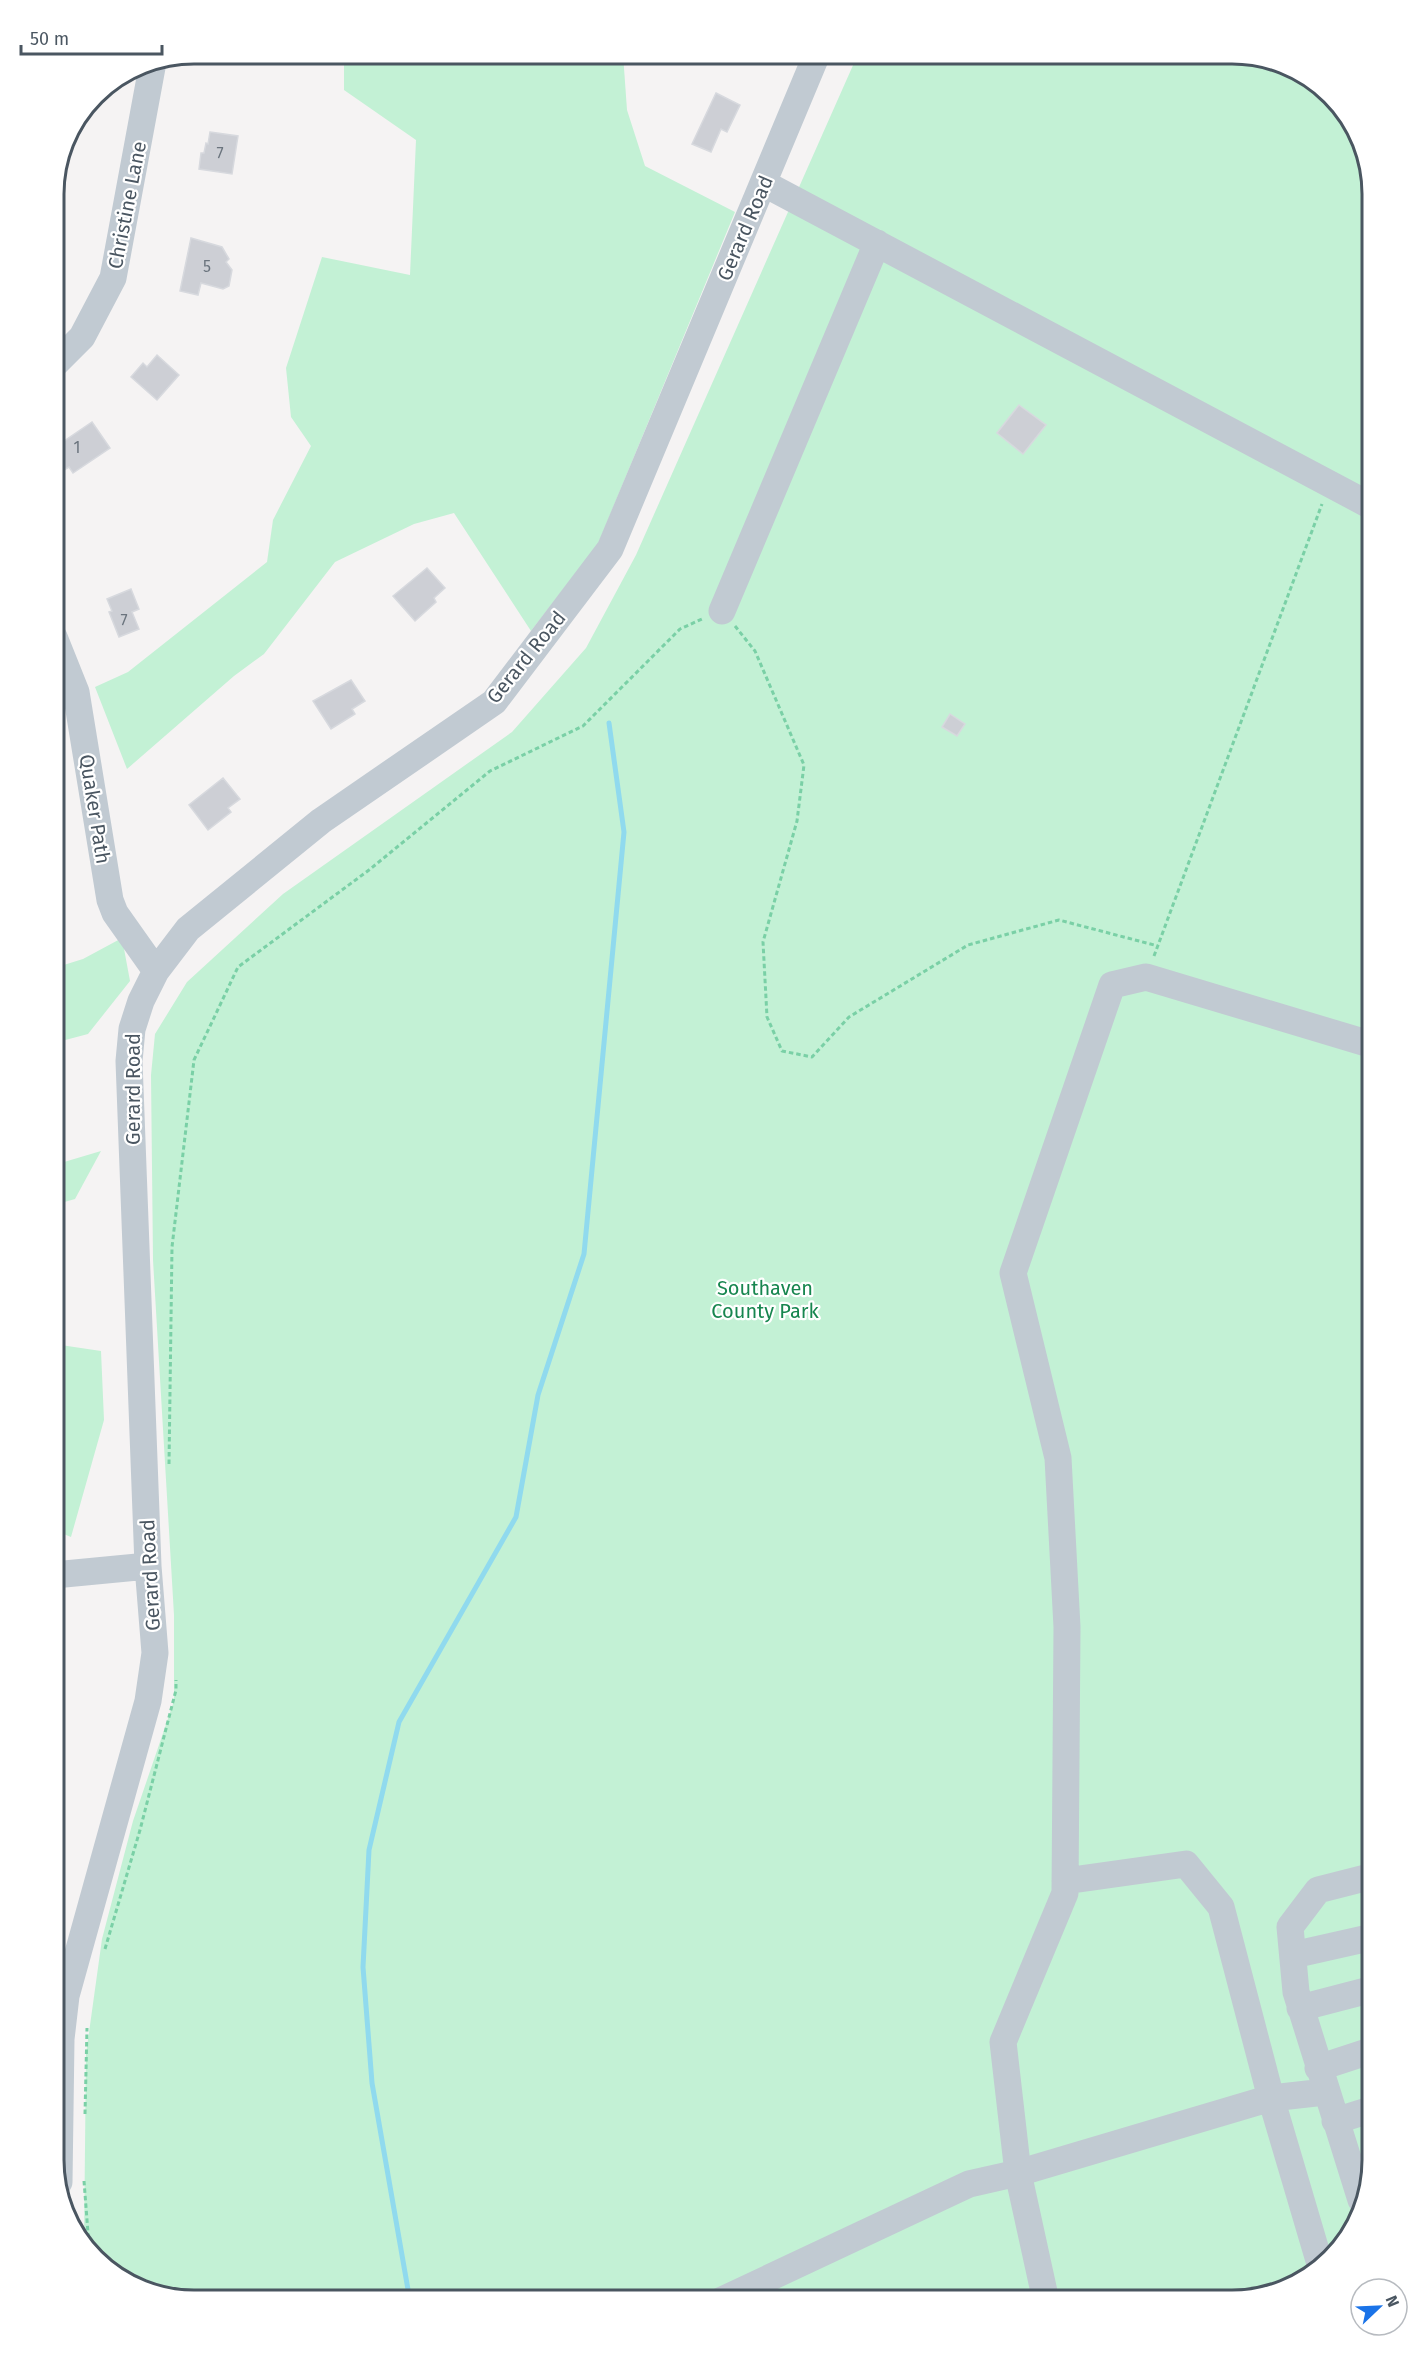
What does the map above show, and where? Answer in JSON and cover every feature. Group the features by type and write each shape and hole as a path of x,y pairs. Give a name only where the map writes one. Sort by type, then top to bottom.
{"street":[{"name":"Gerard Road","path":"65,2005 152,1679 155,1653 148,1566 129,1061 132,1029 141,1001 156,971 188,929 321,821 494,702 610,549 812,65"},
{"name":"Christine Lane","path":"65,354 82,337 113,279 151,72"},
{"path":"763,183 1362,501"},
{"path":"722,611 877,243"},
{"name":"Quaker Path","path":"65,664 76,692 110,900 115,913 156,971"},
{"path":"1045,2290 1018,2173 1003,2042 1065,1893 1067,1627 1059,1458 1013,1273 1112,985 1146,977 1362,1042"},
{"path":"65,1574 148,1566"},
{"path":"1065,1881 1186,1864 1221,1907 1271,2098 1318,2258"},
{"path":"1360,2183 1335,2121 1300,2008 1296,1992 1290,1928 1318,1890 1362,1879"},
{"path":"1293,1955 1362,1939"},
{"path":"1300,2008 1362,1992"},
{"path":"743,2290 969,2184 1018,2173 1271,2098 1322,2080 1362,2056"},
{"name":"Gerard Road","path":"65,2094 71,2177"},
{"path":"1335,2121 1362,2112"}],"path":[{"path":"1146,977 1330,484"},
{"path":"169,1473 172,1247 194,1060 238,968 369,870 490,771 583,726 680,629 722,611 755,651 804,765 797,821 763,942 767,1017 782,1051 812,1058 849,1017 968,945 1059,920 1158,946"},
{"path":"104,1951 143,1819 176,1690 176,1679"},
{"path":"84,2125 87,2018"},
{"path":"71,2177 85,2232"}],"green space":[{"path":"344,65 624,65 627,110 645,166 735,212 598,544 531,631 454,513 414,524 335,562 264,654 234,676 127,769 95,687 128,672 267,562 273,520 311,446 291,417 286,368 322,257 410,275 416,140 344,90"},
{"name":"Southaven County Park","path":"853,65 1241,65 1274,71 1305,86 1341,122 1356,153 1362,194 1362,2161 1358,2194 1353,2210 1341,2233 1305,2269 1274,2284 1241,2290 186,2290 153,2284 122,2269 97,2246 84,2229 86,2054 102,1939 133,1821 174,1701 174,1615 153,1260 151,1075 155,1034 187,982 283,894 512,732 586,648 636,555"},
{"path":"122,938 130,981 88,1034 65,1040 65,965 83,959"},
{"path":"101,1151 75,1199 65,1202 65,1162"},
{"path":"65,1346 101,1351 104,1420 71,1537 65,1535"}],"building":[{"path":"716,93 740,105 727,132 721,129 711,152 692,144"},
{"path":"210,132 238,136 232,174 199,169 201,153 204,153 206,143 208,144"},
{"path":"191,238 222,247 229,259 226,262 232,270 229,286 223,289 201,283 198,295 180,291"},
{"path":"157,355 179,375 157,400 131,377 143,363 147,367"},
{"path":"1019,405 1046,425 1023,454 997,433"},
{"path":"92,422 110,448 73,473 69,467 65,469 65,440"},
{"path":"427,568 445,588 434,598 436,602 415,621 393,596"},
{"path":"131,589 139,609 132,612 139,629 119,637 109,612 112,611 107,599"},
{"path":"351,680 365,701 352,709 355,714 331,729 313,701"},
{"path":"950,714 965,724 957,736 942,727"},
{"path":"223,778 240,799 228,808 231,812 208,830 189,805"}],"waterway":[{"path":"408,2290 372,2083 363,1967 369,1850 399,1722 516,1517 538,1395 584,1254 624,832 609,723"}]}
